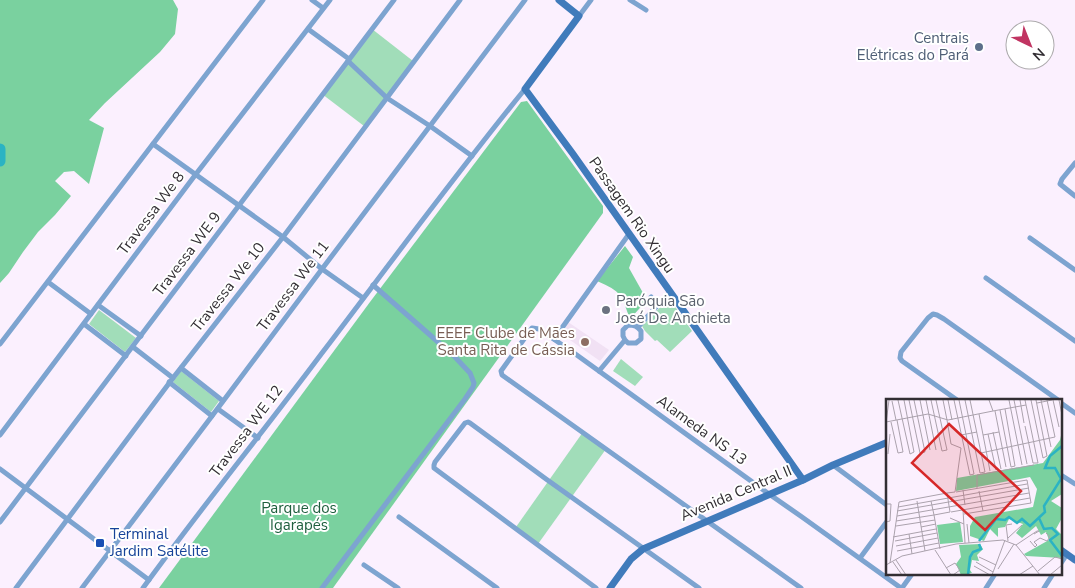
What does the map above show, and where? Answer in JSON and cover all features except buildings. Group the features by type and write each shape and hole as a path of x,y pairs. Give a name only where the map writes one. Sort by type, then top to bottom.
{"main road":[{"path":"525,89 579,16 559,0"},
{"name":"Passagem Rio Xingu","path":"525,89 803,480"},
{"name":"Avenida Central II","path":"610,588 631,558 643,549 886,443"},
{"path":"1064,552 1075,560"}],"street":[{"path":"0,344 262,0"},
{"path":"312,0 323,8 330,0"},
{"name":"Travessa WE 9","path":"0,522 394,0"},
{"name":"Travessa We 10","path":"16,588 171,380 282,237 460,0"},
{"name":"Travessa We 11","path":"82,588 525,0"},
{"path":"579,16 591,0"},
{"path":"630,0 646,10"},
{"name":"Travessa We 8","path":"0,435 323,8"},
{"path":"308,29 349,60 387,98 472,156"},
{"path":"153,144 363,298 525,89"},
{"path":"1075,163 1060,182 1061,186 1075,196"},
{"path":"554,339 629,234"},
{"path":"1030,238 1075,270"},
{"path":"986,278 1075,342"},
{"path":"48,282 92,314"},
{"path":"322,588 465,399 474,383 470,373 454,356 373,285"},
{"path":"638,327 656,306 650,297"},
{"name":"Travessa WE 12","path":"149,580 363,298"},
{"path":"98,305 140,336"},
{"path":"956,399 900,358 900,355 933,314 1057,399"},
{"path":"621,323 626,327"},
{"path":"84,324 126,356"},
{"path":"628,325 638,327 641,331 641,338 636,343 628,343 623,336 623,330 628,325"},
{"name":"Alameda NS 13","path":"707,521 501,373 532,328 539,329 554,339 860,558 892,586 902,588"},
{"path":"599,371 625,340"},
{"path":"133,347 212,416"},
{"path":"181,368 224,401"},
{"path":"1062,404 1075,413"},
{"path":"218,409 258,438"},
{"path":"596,588 436,470 434,466 436,462 463,424 469,422 699,588"},
{"path":"833,465 886,505"},
{"path":"0,469 149,580 143,588"},
{"path":"1062,476 1075,484"},
{"path":"399,517 497,588"},
{"path":"707,521 801,588"},
{"path":"860,558 886,523"},
{"path":"364,564 398,588"},
{"path":"902,588 911,576"},
{"path":"986,588 995,576"},
{"path":"1044,588 1053,576"}],"shaded area":[{"path":"568,322 609,350 600,361 560,333"}],"green space":[{"path":"0,0 173,0 178,9 175,34 160,52 89,120 104,128 89,184 74,171 64,172 55,181 71,196 38,232 0,283"},
{"path":"372,29 413,61 364,126 322,94"},
{"name":"Parque dos Igarapés","path":"527,101 603,206 603,213 333,588 159,588 370,302 521,102"},
{"path":"625,246 633,257 629,268 647,300 630,319 620,295 597,281"},
{"path":"669,298 692,331 670,352 657,340 655,341 642,326"},
{"path":"99,310 136,338 125,352 89,324"},
{"path":"621,359 643,377 635,386 613,371"},
{"path":"181,371 219,401 211,412 173,382"},
{"path":"583,432 606,449 538,544 516,527"}],"waterway":[{"path":"0,149 0,161"}],"place":[{"name":"Centrais Elétricas do Pará","path":"979,47"},
{"name":"Paróquia São José De Anchieta","path":"606,310"},
{"name":"EEEF Clube de Mães Santa Rita de Cássia","path":"585,342"},
{"name":"Terminal Jardim Satélite","path":"100,543"}]}
